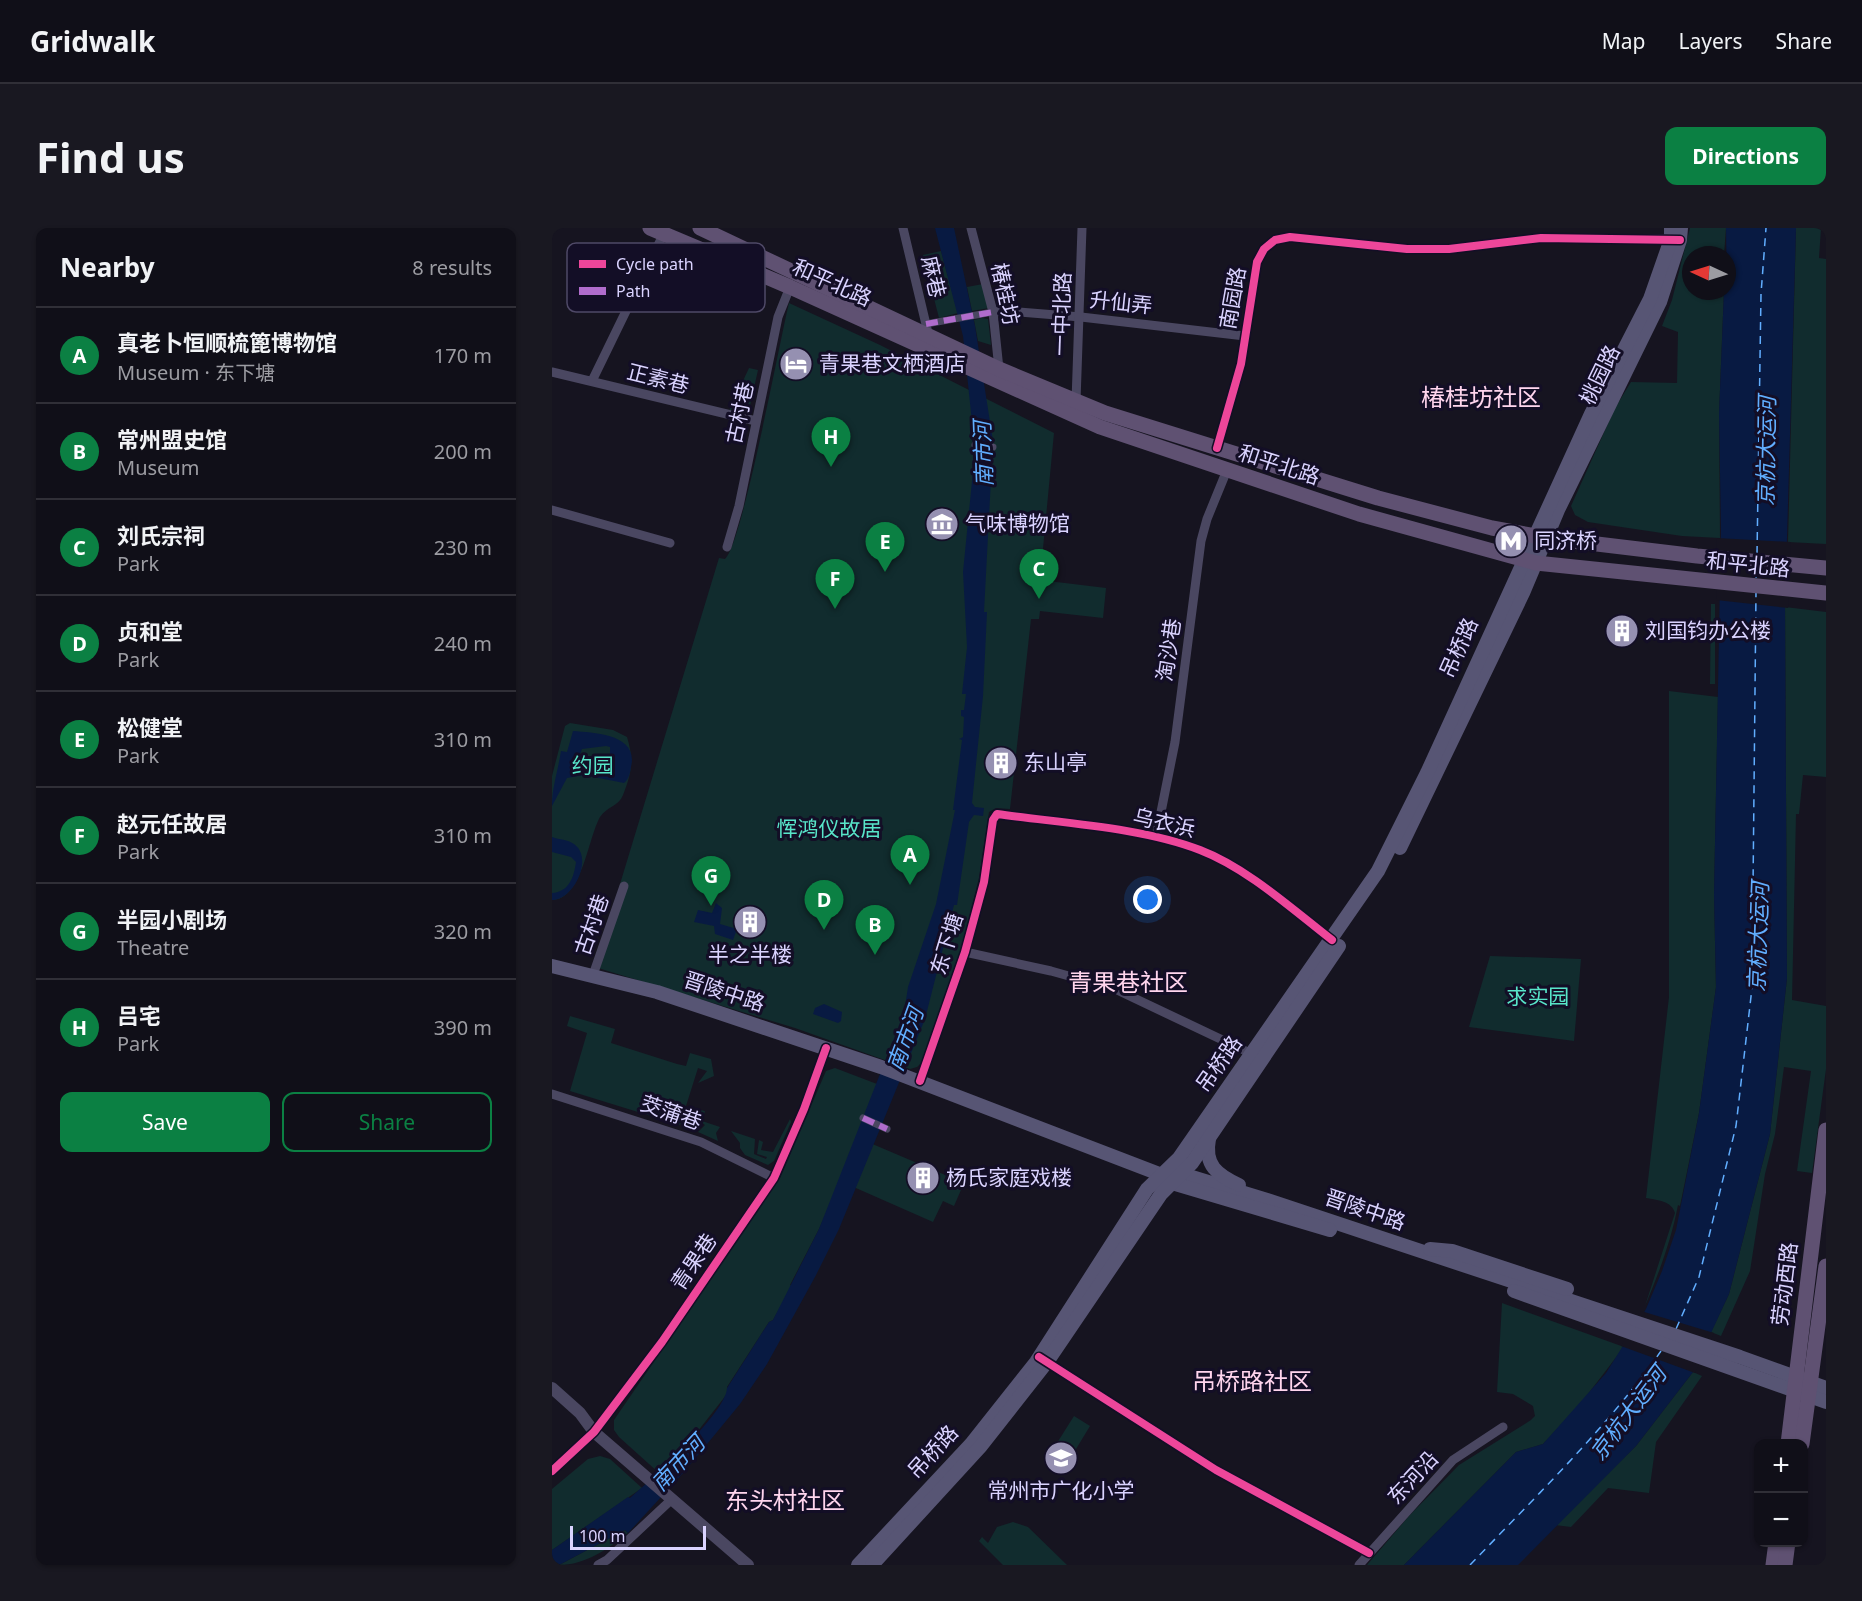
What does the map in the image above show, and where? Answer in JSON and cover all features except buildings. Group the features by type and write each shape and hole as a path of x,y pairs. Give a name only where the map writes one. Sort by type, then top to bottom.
{"main road":[{"name":"和平北路","path":"700,228 734,243"},
{"name":"和平北路","path":"656,232 683,243"},
{"name":"桃园路","path":"1540,536 1558,510 1660,302 1676,234"},
{"name":"和平北路","path":"765,257 927,329 992,370 1100,427 1359,514 1529,561 1824,594"},
{"name":"和平北路","path":"765,277 963,367 992,370 1105,413 1378,498 1492,528 1540,536 1697,556 1824,567"},
{"name":"吊桥路","path":"872,1565 981,1446 1043,1360 1147,1190 1172,1177 1210,1137 1385,876 1436,777 1540,536"},
{"name":"吊桥路","path":"1172,1177 1179,1158 1378,871 1529,561"},
{"name":"晋陵中路","path":"552,966 665,995 881,1067 1172,1177 1440,1263 1622,1318"},
{"name":"劳动西路","path":"1788,1439 1822,1187 1826,1130"},
{"path":"1210,1137 1207,1152 1214,1170 1224,1178 1267,1200"},
{"name":"晋陵中路","path":"1172,1177 1267,1200 1407,1246 1622,1318 1810,1390"},
{"name":"劳动西路","path":"1803,1439 1826,1266"},
{"name":"吊桥路","path":"858,1565 970,1444 1043,1360"},
{"path":"1810,1390 1826,1388"},
{"path":"1810,1390 1826,1402"},
{"path":"1773,1565 1775,1547"},
{"path":"1785,1565 1787,1547"}],"street":[{"name":"麻巷","path":"903,228 933,352"},
{"name":"椿桂坊","path":"971,228 988,313 992,370"},
{"name":"一中北路","path":"1076,401 1081,316 1082,228"},
{"name":"南园路","path":"1217,448 1241,364 1257,262 1264,249 1275,240 1304,237 1407,249 1449,249 1541,238 1676,234"},
{"name":"古村巷","path":"727,547 778,317 790,287"},
{"name":"升仙弄","path":"988,313 1006,311 1081,316 1245,336"},
{"path":"592,381 622,312"},
{"path":"927,329 951,320 988,313"},
{"name":"正素巷","path":"552,372 756,421"},
{"path":"975,445 993,447"},
{"name":"淘沙巷","path":"1156,837 1175,742 1202,541 1207,519 1227,470"},
{"path":"552,510 670,543"},
{"name":"乌衣浜","path":"997,814 1156,837 1201,850 1258,883 1332,940"},
{"name":"东下塘","path":"914,1079 965,952 984,882 993,820 997,814"},
{"name":"古村巷","path":"593,975 624,886"},
{"path":"965,952 1051,970 1115,989 1252,1054"},
{"name":"青果巷","path":"552,1471 594,1432 662,1342 774,1178 804,1109 826,1048"},
{"name":"茭蒲巷","path":"552,1094 701,1142 774,1178"},
{"path":"863,1118 886,1128"},
{"path":"1043,1360 1216,1470 1369,1553"},
{"path":"552,1388 580,1413 594,1432 748,1565"},
{"name":"东河沿","path":"1359,1565 1453,1460 1503,1427"},
{"path":"597,1565 608,1560 668,1498"}],"green space":[{"path":"1690,228 1726,228 1725,246 1686,246"},
{"path":"1796,228 1821,228 1819,258 1826,259 1826,544 1788,542"},
{"path":"941,251 958,313 939,318 923,255"},
{"path":"1682,260 1682,300 1724,300 1719,414 1720,538 1682,536 1588,522 1575,515 1571,506 1615,408 1631,382 1677,383 1678,332 1662,326 1672,300"},
{"path":"983,284 989,308 972,311 967,287"},
{"name":"恽鸿仪故居","path":"789,303 880,345 1054,433 1040,580 1106,588 1103,618 1040,611 1039,619 1031,619 1010,809 996,808 989,812 979,878 961,950 922,1062 910,1069 795,1028 598,968 620,884 719,558 725,559 741,518"},
{"path":"988,319 991,345 978,341 974,320"},
{"path":"749,368 758,370 749,410 744,413 729,411"},
{"path":"1711,604 1715,604 1715,684 1710,684"},
{"path":"1785,607 1826,612 1826,777 1803,775 1799,814 1796,814 1792,1000 1826,1006 1826,1069 1812,1173 1797,1171 1811,1071 1784,1067 1775,1134 1765,1174 1750,1271 1721,1336 1711,1332 1729,1294 1770,1134 1787,978"},
{"path":"1669,691 1718,697 1714,895 1716,987 1699,1113 1680,1206 1678,1205 1664,1257 1645,1306 1675,1213 1671,1206 1659,1200 1646,1198 1669,997"},
{"name":"约园","path":"570,723 613,730 627,737 631,766 621,799 600,817 577,879 562,897 552,900 552,776 565,726"},
{"name":"求实园","path":"1490,956 1581,959 1574,1041 1469,1027"},
{"path":"570,1016 615,1029 611,1043 677,1064 686,1066 690,1053 711,1059 714,1076 698,1083 707,1071 698,1068 680,1125 570,1091 587,1033 567,1026"},
{"path":"835,1068 877,1084 856,1137 964,1183 954,1206 943,1201 933,1222 840,1181 819,1229 790,1285 792,1286 773,1320 769,1322 727,1387 727,1394 694,1436 659,1473 619,1437 614,1430 614,1420 780,1178 826,1071"},
{"path":"698,1111 705,1111 702,1121 720,1127 716,1133 718,1141 698,1132 705,1125 699,1120"},
{"path":"790,1119 791,1122 774,1161 768,1165 745,1155 731,1131 755,1139 754,1154 766,1159 767,1157 757,1154 759,1140 763,1142 761,1150 773,1152"},
{"path":"1502,1303 1624,1347 1578,1407 1543,1444 1516,1452 1404,1565 1367,1565 1409,1516 1459,1465 1535,1416 1533,1406 1513,1394 1497,1392"},
{"path":"1693,1372 1702,1376 1656,1442 1649,1493 1608,1488 1571,1527 1555,1525 1636,1446"},
{"path":"1074,1416 1090,1426 1073,1454 1063,1456 1057,1449 1057,1443"},
{"path":"600,1456 610,1459 642,1488 552,1550 552,1489 588,1459"},
{"path":"1013,1522 1028,1527 1067,1565 1003,1565 979,1541 982,1537 988,1543 997,1527"},
{"path":"625,1530 628,1533 596,1555 578,1562 559,1565"}],"water":[{"name":"南市河","path":"935,228 954,228 975,326 993,441 984,612 987,612 983,696 972,803 975,807 984,808 983,816 974,815 969,822 957,905 954,905 925,1019 839,1229 767,1364 740,1404 684,1472 628,1533 625,1530 559,1565 552,1565 552,1550 628,1497 630,1498 702,1429 715,1413 727,1388 769,1322 773,1320 819,1229 904,1013 908,987 936,904 955,810 953,810 962,740 959,739 963,737 964,717 961,716 961,710 964,710 966,694 962,694 967,647 963,572 975,451 963,336"},
{"name":"京杭大运河","path":"1726,228 1796,228 1785,607 1787,978 1770,1134 1729,1294 1693,1372 1636,1446 1518,1565 1404,1565 1516,1452 1543,1444 1606,1373 1646,1309 1676,1230 1699,1113 1716,987 1714,895 1721,531 1719,414 1724,300 1736,300 1736,246 1726,246"},
{"path":"573,731 613,737 628,748 632,756 629,776 624,783 584,775 567,778 552,806 561,751 567,752","holes":["610,747 610,758 605,766 596,767 579,757 582,749"]},
{"path":"552,837 569,841 580,850 582,868 574,886 568,893 552,900 552,893 563,890 570,883 576,862 571,857 552,852"},
{"path":"716,903 722,908 720,924 737,929 733,940 715,934 714,926 694,922 698,910 712,913"},
{"path":"824,1004 842,1012 841,1021 838,1023 813,1014 815,1008"}],"pier":[{"path":"1717,538 1791,542 1788,608 1716,600"},
{"path":"1641,1311 1714,1333 1695,1373 1621,1346"}],"ferry route":[{"path":"1757,554 1761,294 1766,228"},
{"path":"1756,578 1757,568"},
{"path":"1676,1329 1699,1277 1736,1126 1752,988 1756,592"},
{"path":"1470,1565 1594,1435 1661,1351"}],"marked path":[{"path":"926,324 993,312"},
{"path":"975,445 993,447"},
{"path":"863,1118 887,1129"}],"cycle path":[{"path":"1217,448 1241,364 1257,262 1264,249 1275,240 1290,237 1407,249 1449,249 1541,238 1680,240"},
{"path":"920,1081 965,952 984,882 993,820 997,814 1126,831 1177,842 1200,850 1252,878 1332,940"},
{"path":"552,1471 594,1432 662,1342 774,1178 804,1109 826,1048"},
{"path":"1039,1357 1216,1470 1369,1553"}],"place":[{"name":"青果巷文栖酒店","path":"796,364"},
{"name":"吕宅","path":"831,467"},
{"name":"气味博物馆","path":"942,524"},
{"name":"同济桥","path":"1511,541"},
{"name":"松健堂","path":"885,572"},
{"name":"刘氏宗祠","path":"1039,599"},
{"name":"赵元任故居","path":"835,609"},
{"name":"刘国钧办公楼","path":"1622,631"},
{"name":"东山亭","path":"1001,763"},
{"name":"真老卜恒顺梳篦博物馆","path":"910,885"},
{"name":"半园小剧场","path":"711,906"},
{"name":"半之半楼","path":"750,922"},
{"name":"贞和堂","path":"824,930"},
{"name":"常州盟史馆","path":"875,955"},
{"name":"杨氏家庭戏楼","path":"923,1178"},
{"name":"常州市广化小学","path":"1061,1458"}],"district":[{"name":"椿桂坊社区","path":"1481,398"},
{"name":"青果巷社区","path":"1128,983"},
{"name":"吊桥路社区","path":"1252,1382"},
{"name":"东头村社区","path":"785,1501"}]}
